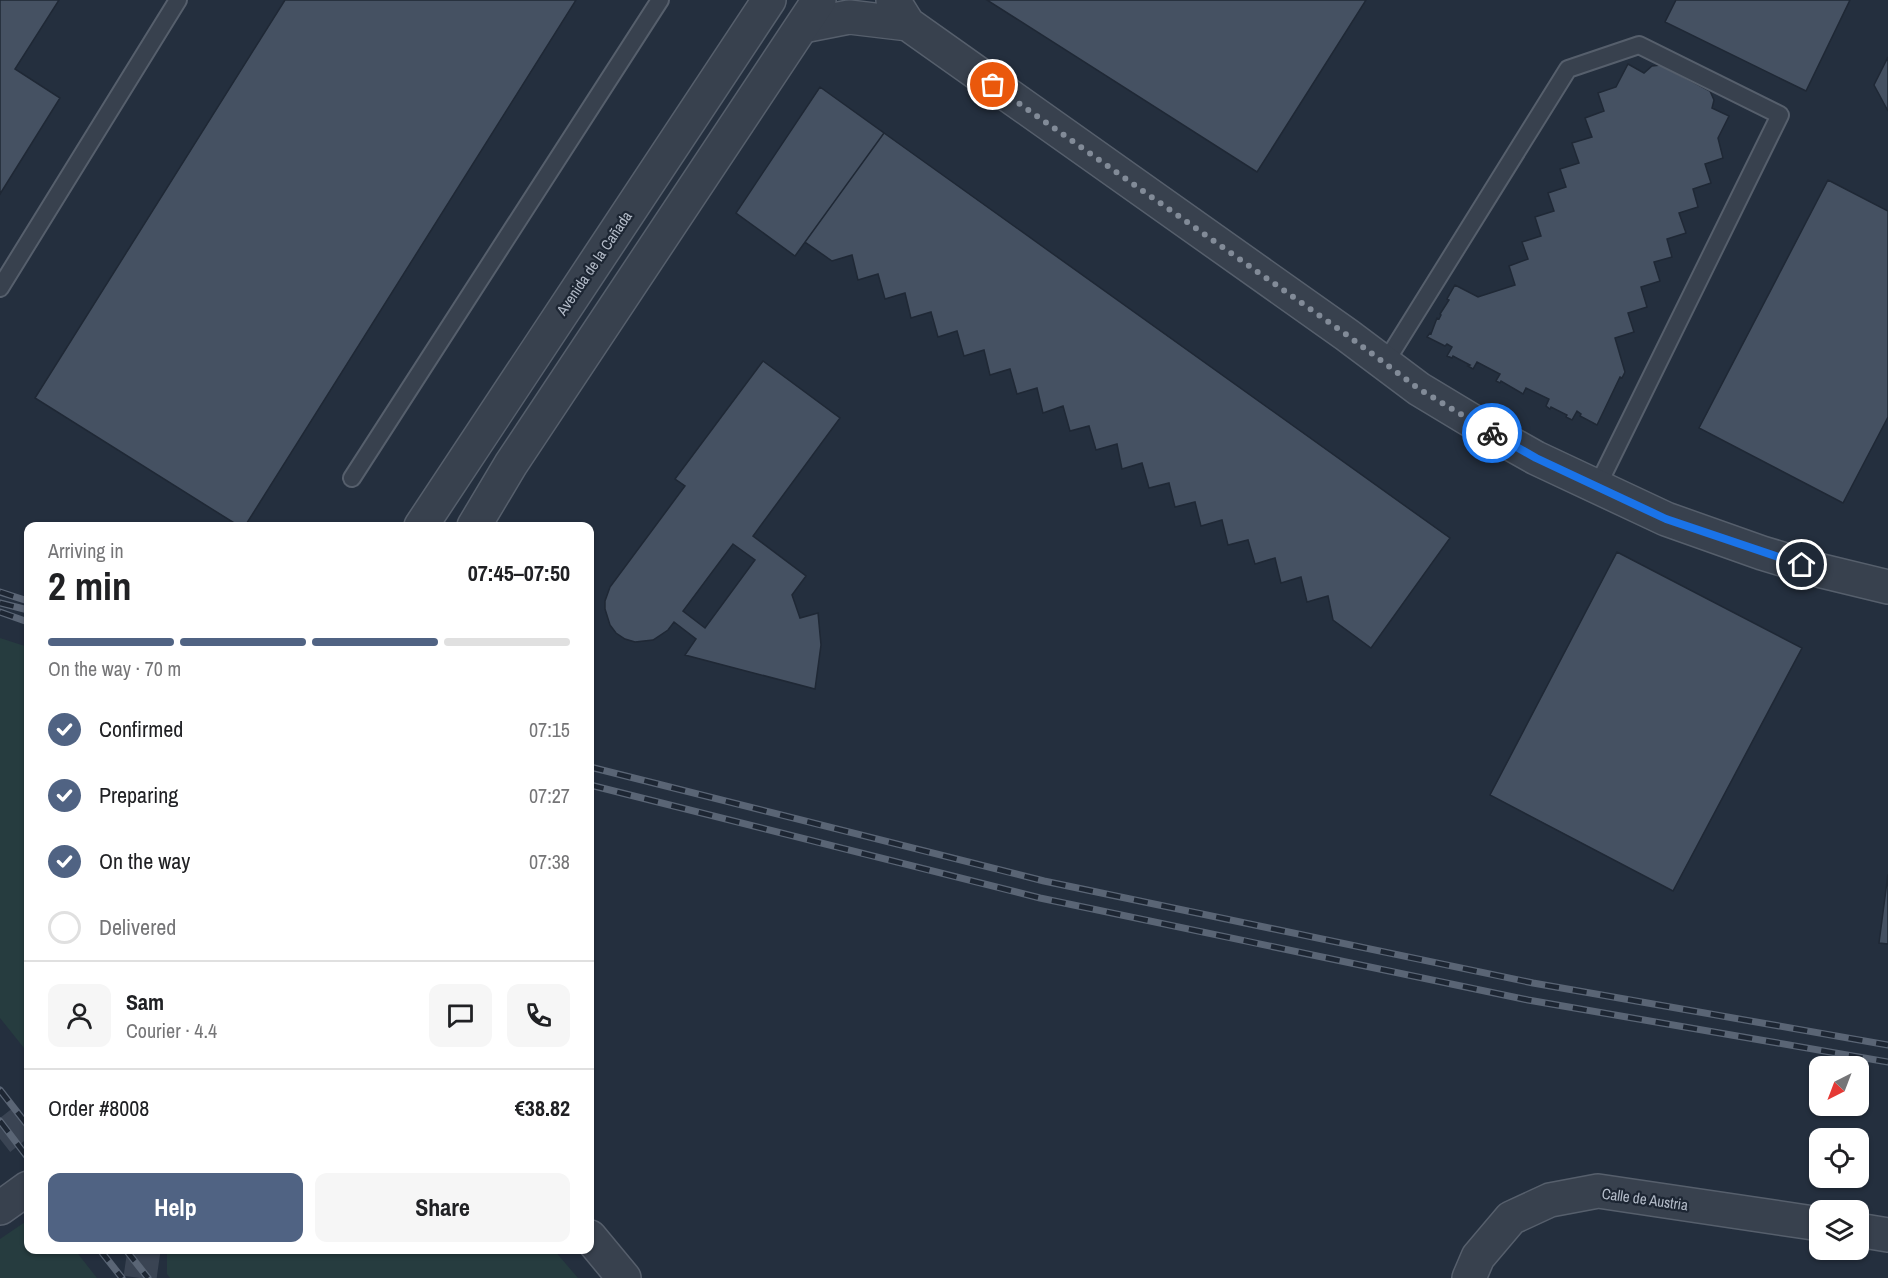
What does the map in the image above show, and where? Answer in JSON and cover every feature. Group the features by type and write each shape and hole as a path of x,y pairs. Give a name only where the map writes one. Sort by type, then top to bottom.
{"street":[{"name":"Avenida de la Cañada","path":"424,522 769,0"},
{"path":"476,522 517,454 811,13 849,17 900,12 1419,389 1497,436 1666,519 1822,571 1888,587"},
{"path":"0,1208 24,1191"},
{"name":"Calle de Austria","path":"1469,1278 1478,1257 1511,1218 1550,1200 1599,1191 1809,1222"},
{"path":"1869,1232 1888,1235"},
{"path":"594,1242 624,1278"}],"lane":[{"path":"0,288 178,0"},
{"path":"352,478 660,0"},
{"path":"1385,363 1568,69 1639,45 1780,115 1597,487"}],"green space":[{"path":"0,638 24,646 24,1048 0,1018"},
{"path":"24,1223 24,1254 78,1254 97,1278 0,1278 0,1239"},
{"path":"167,1254 557,1254 578,1278 170,1278 167,1274"}],"building":[{"path":"0,0 59,0 15,69 60,98 0,194"},
{"path":"285,0 576,0 248,522 233,522 35,398"},
{"path":"987,0 1366,0 1257,172"},
{"path":"1676,0 1850,0 1806,91 1665,22"},
{"path":"1888,57 1888,111 1874,85"},
{"path":"1628,64 1644,73 1652,66 1661,65 1710,91 1714,100 1712,108 1729,116 1718,138 1723,158 1705,164 1711,183 1693,189 1698,207 1679,213 1686,233 1667,239 1672,257 1654,262 1660,281 1641,287 1647,307 1628,313 1634,332 1615,338 1625,372 1622,378 1620,377 1597,425 1580,416 1581,414 1577,411 1572,420 1551,407 1550,409 1546,406 1549,399 1526,388 1523,394 1501,381 1500,383 1496,381 1500,374 1477,362 1473,369 1453,356 1452,358 1447,356 1452,347 1427,337 1431,334 1455,285 1478,297 1515,285 1509,266 1528,259 1522,242 1541,236 1535,217 1554,211 1548,193 1566,187 1560,169 1579,163 1572,143 1592,137 1585,118 1604,111 1598,93 1616,87"},
{"path":"820,87 884,133 795,256 736,213"},
{"path":"884,133 1450,538 1371,648 1333,620 1328,596 1307,602 1301,577 1281,583 1275,558 1255,564 1248,540 1228,545 1222,520 1201,526 1195,502 1175,507 1169,483 1149,488 1142,463 1122,469 1117,444 1096,450 1089,426 1070,431 1063,406 1043,413 1037,388 1017,394 1010,369 990,375 984,350 964,356 957,331 938,337 931,312 911,318 905,293 885,299 878,274 858,280 852,255 832,261 805,242"},
{"path":"1828,180 1888,211 1888,417 1843,503 1699,428"},
{"path":"763,361 840,418 753,536 806,576 792,595 800,618 818,613 821,645 815,689 685,655 696,639 674,622 668,630 653,640 635,642 616,633 610,625 605,601 610,587 685,486 675,479","holes":["733,544 755,560 705,628 683,611"]},
{"path":"1617,552 1802,648 1673,891 1490,795"},
{"path":"1888,874 1888,944 1879,943"}],"tunnel":[{"path":"0,1139 24,1120"},
{"path":"140,1278 143,1254"}],"railway":[{"path":"0,592 24,600"},
{"path":"0,603 24,609"},
{"path":"0,612 24,621"},
{"path":"594,768 1044,881 1533,983 1888,1045"},
{"path":"594,786 1040,898 1528,1000 1888,1062"},
{"path":"0,1090 24,1121"},
{"path":"0,1121 24,1153"},
{"path":"103,1254 122,1278"},
{"path":"129,1254 148,1278"}],"way so far":[{"path":"993,85 1347,335 1419,389 1492,433"}],"route":[{"path":"1492,433 1536,458 1666,519 1802,565"}]}
